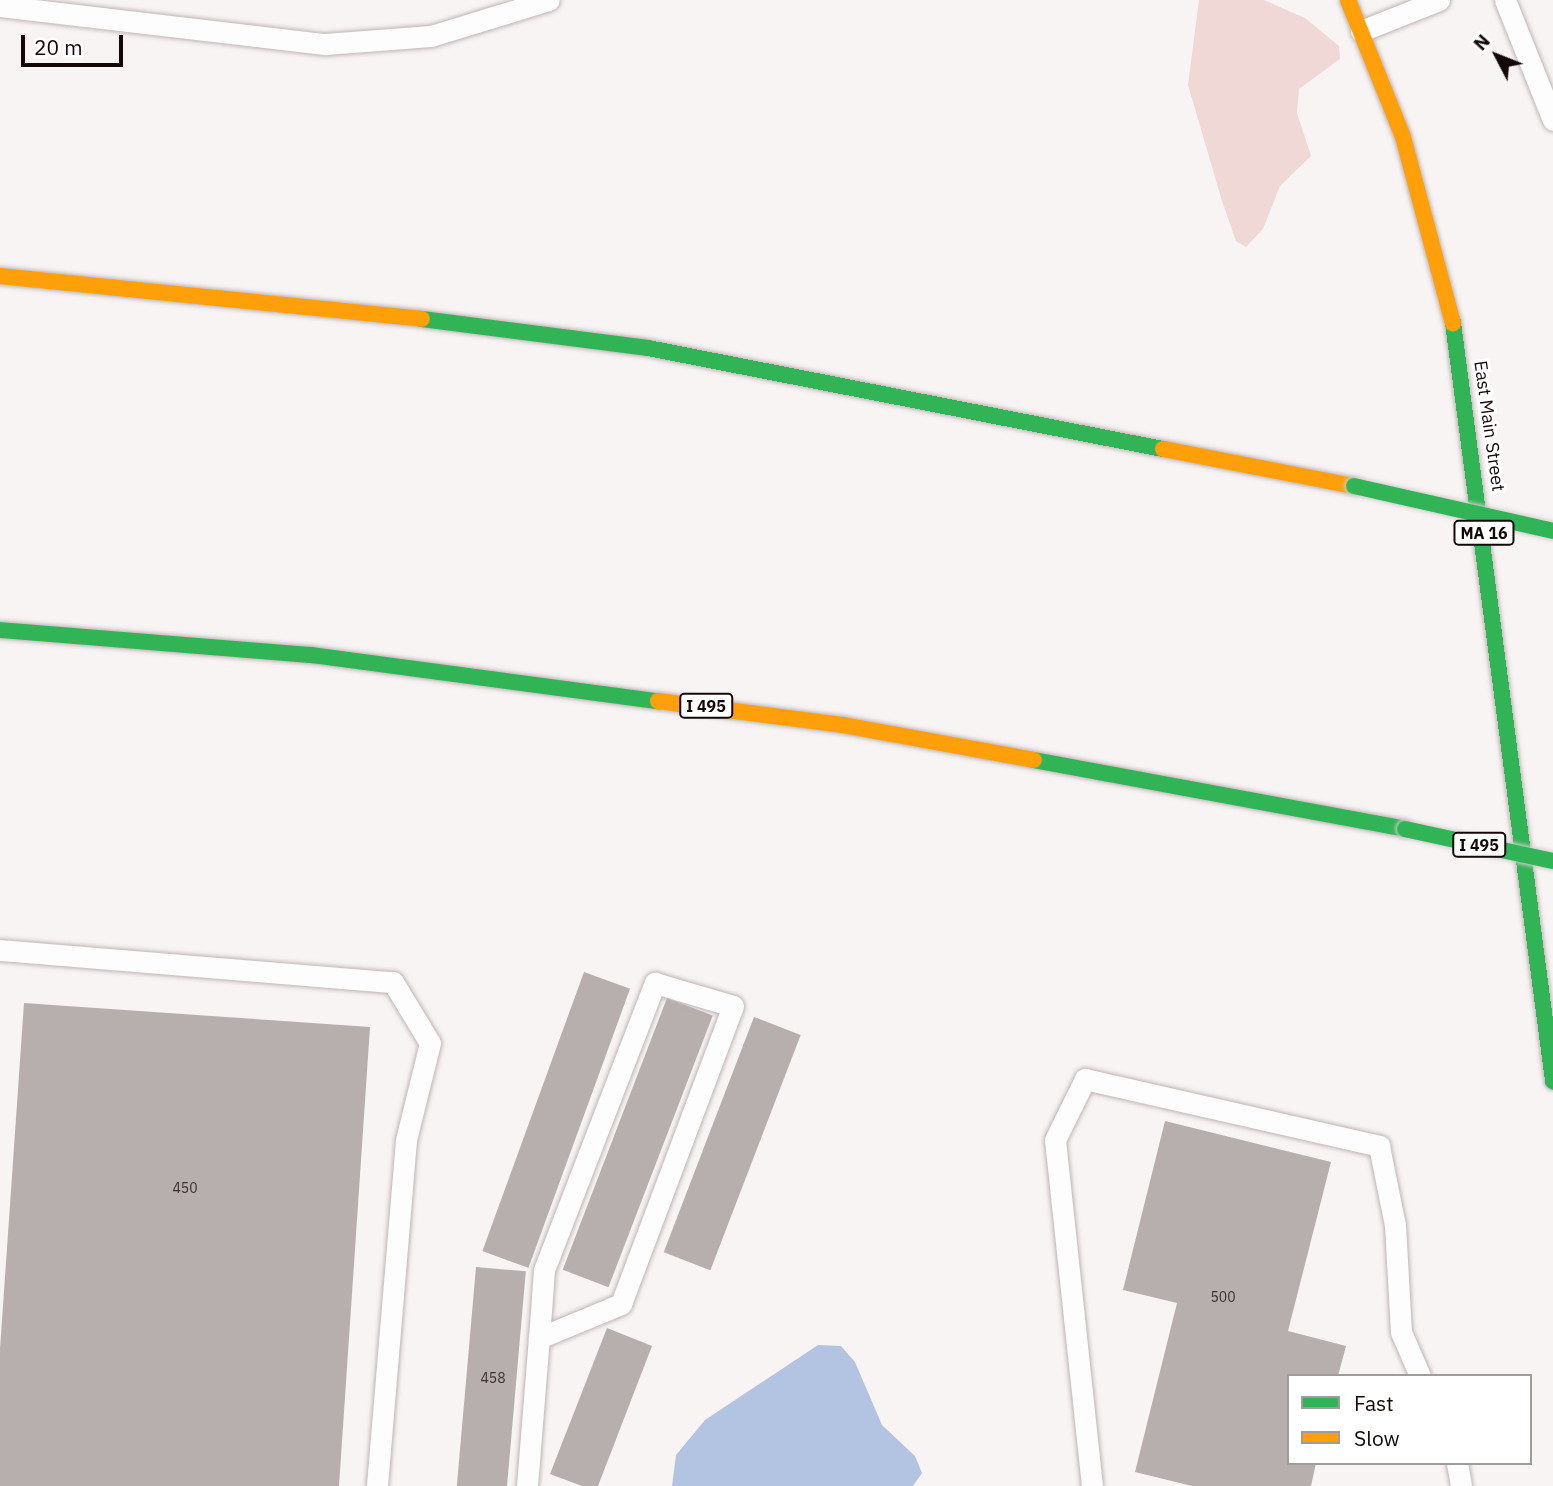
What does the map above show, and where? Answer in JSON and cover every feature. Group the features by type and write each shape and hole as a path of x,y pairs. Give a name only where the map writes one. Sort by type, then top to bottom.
{"main road":[{"name":"East Main Street","path":"1348,0 1417,180 1453,320 1553,1081"},
{"path":"0,276 274,300 648,348 1354,486 1553,531"},
{"name":"I 495","path":"0,630 311,655 843,725 1405,830 1553,861"}],"lane":[{"path":"0,6 325,44 431,36 549,0"},
{"path":"1361,31 1439,0"},
{"path":"1505,0 1553,120"},
{"path":"0,950 393,982 430,1043 406,1140 377,1486"},
{"path":"527,1486 544,1270 655,983 733,1006 621,1304 539,1338"},
{"path":"1092,1486 1055,1140 1085,1079 1379,1146 1395,1225 1401,1332 1419,1374"},
{"path":"1457,1465 1461,1486"}],"shaded area":[{"path":"1199,0 1264,0 1305,18 1339,46 1340,59 1299,89 1297,113 1311,156 1280,186 1263,229 1246,247 1236,241 1188,85"}],"water":[{"path":"818,1345 841,1346 855,1362 882,1425 915,1456 922,1473 913,1486 672,1486 676,1455 705,1420"}],"building":[{"path":"584,972 630,989 528,1268 482,1251"},
{"path":"667,998 713,1016 608,1287 563,1270"},
{"path":"24,1003 370,1027 339,1486 0,1486 0,1349"},
{"path":"754,1017 801,1035 710,1270 664,1252"},
{"path":"1165,1121 1331,1162 1288,1331 1346,1346 1339,1374 1287,1374 1287,1465 1316,1465 1311,1486 1192,1486 1135,1472 1177,1303 1123,1290"},
{"path":"476,1267 526,1271 507,1486 457,1486"},
{"path":"607,1328 652,1346 598,1486 582,1486 550,1474"}],"traffic: fast":[{"path":"422,319 648,348 1163,449"},
{"path":"1453,323 1553,1081"},
{"path":"1354,486 1553,531"},
{"path":"0,630 311,655 658,701"},
{"path":"1034,760 1405,829"},
{"path":"1405,829 1553,861"}],"traffic: slow":[{"path":"1348,0 1403,137 1453,323"},
{"path":"0,276 422,319"},
{"path":"1163,449 1354,486"},
{"path":"658,701 843,725 1034,760"}]}
